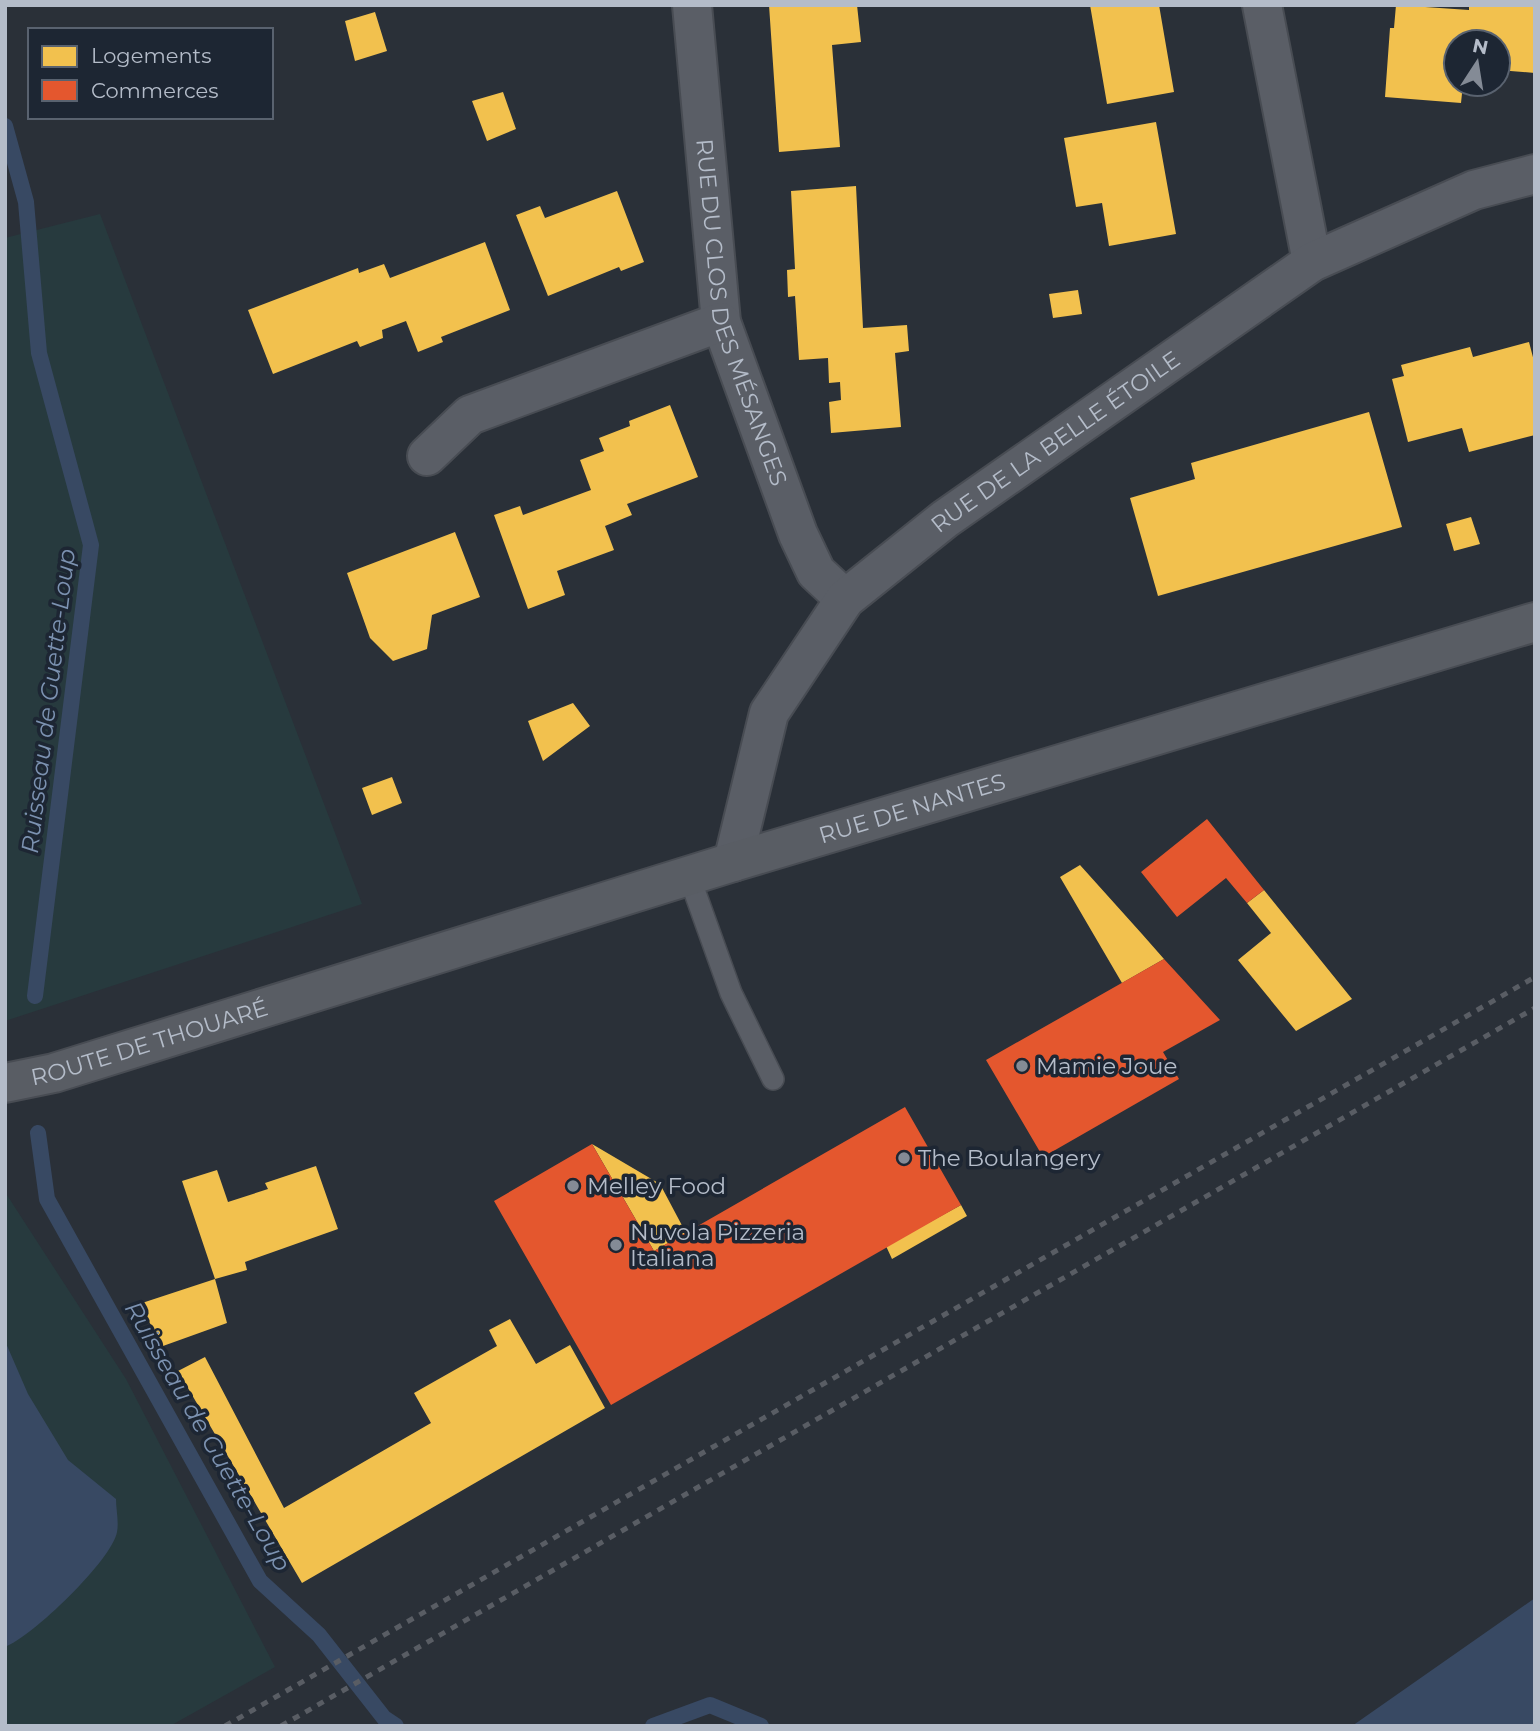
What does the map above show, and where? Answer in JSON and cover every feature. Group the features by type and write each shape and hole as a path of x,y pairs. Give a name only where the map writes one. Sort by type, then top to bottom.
{"street":[{"name":"RUE DU CLOS DES MÉSANGES","path":"692,5 721,322 798,534 816,572 845,599"},
{"path":"1262,5 1312,262"},
{"name":"RUE DE LA BELLE ÉTOILE","path":"733,862 769,713 845,599 945,519 1312,262 1475,190 1535,174"},
{"path":"426,456 470,415 721,322"},
{"name":"RUE DE NANTES","path":"293,1000 733,862 1535,622"},
{"name":"ROUTE DE THOUARÉ","path":"5,1083 54,1073 293,1000"}],"lane":[{"path":"689,876 731,993 773,1079"}],"green space":[{"path":"100,214 362,904 5,1021 5,238"},
{"path":"5,1192 126,1379 275,1667 170,1726 5,1726"}],"water":[{"path":"5,1341 28,1394 68,1460 116,1499 118,1524 112,1545 86,1578 51,1614 5,1647"},
{"path":"1535,1598 1535,1726 1352,1726"}],"building: Logements":[{"path":"769,5 857,5 861,42 832,45 840,147 779,152"},
{"path":"1090,5 1159,5 1174,92 1107,104"},
{"path":"1396,5 1469,10 1469,5 1535,5 1535,73 1512,71 1512,28 1442,28 1442,98 1462,98 1461,103 1385,97 1390,28 1394,28"},
{"path":"375,12 387,51 355,61 345,21"},
{"path":"503,92 516,129 487,141 472,101"},
{"path":"1156,122 1176,234 1109,246 1102,203 1076,207 1064,138"},
{"path":"856,186 863,328 907,325 909,351 895,353 901,427 831,433 829,402 841,400 840,382 829,383 828,358 799,360 795,296 788,297 787,270 795,269 791,191"},
{"path":"617,191 644,262 621,271 619,267 548,296 516,215 540,206 545,218"},
{"path":"485,242 510,310 441,337 443,342 418,352 406,321 382,330 383,338 360,347 357,341 273,374 248,310 358,268 359,273 384,264 390,278"},
{"path":"1078,290 1082,314 1053,318 1049,294"},
{"path":"1529,342 1535,365 1535,435 1469,452 1462,428 1408,442 1392,379 1404,376 1401,365 1470,347 1473,357"},
{"path":"670,405 698,477 627,504 632,515 605,526 614,550 557,571 565,595 528,609 494,515 520,506 523,515 591,490 580,460 604,451 599,438 630,426 629,421"},
{"path":"1369,412 1402,527 1158,596 1130,498 1195,479 1191,463"},
{"path":"1471,517 1480,544 1454,551 1446,524"},
{"path":"455,532 480,597 432,615 427,649 393,661 370,638 347,573"},
{"path":"573,703 590,726 543,761 528,721"},
{"path":"392,777 402,803 372,815 362,788"},
{"path":"1080,865 1164,959 1122,983 1060,877"},
{"path":"1264,890 1352,999 1296,1031 1238,960 1271,933 1247,903"},
{"path":"592,1144 660,1184 686,1233 654,1251"},
{"path":"316,1166 338,1229 245,1262 247,1270 215,1279 182,1181 217,1170 228,1202 268,1189 265,1183"},
{"path":"961,1205 967,1216 892,1259 886,1246"},
{"path":"215,1279 227,1323 163,1346 139,1304"},
{"path":"510,1319 536,1364 570,1345 605,1408 302,1583 178,1371 205,1357 284,1508 431,1423 414,1393 497,1346 489,1330"}],"building: Commerces":[{"path":"1207,819 1264,890 1247,903 1226,878 1177,917 1141,872"},
{"path":"1164,959 1220,1020 1163,1052 1179,1079 1043,1157 986,1060"},
{"path":"905,1107 961,1205 611,1405 494,1201 592,1144 654,1251"}],"waterway":[{"name":"Ruisseau de Guette-Loup","path":"5,126 26,202 39,353 91,545 35,996"},
{"name":"Ruisseau de Guette-Loup","path":"38,1133 47,1199 260,1581 319,1635 384,1718 396,1726"},
{"name":"Ruisseau de Guette-Loup","path":"653,1726 710,1705 761,1726"}],"railway":[{"path":"225,1726 1535,977"},
{"path":"281,1726 1535,1008"}],"place":[{"name":"Mamie Joue","path":"1022,1066"},
{"name":"The Boulangery","path":"904,1158"},
{"name":"Melley Food","path":"573,1186"},
{"name":"Nuvola Pizzeria Italiana","path":"616,1245"}]}
